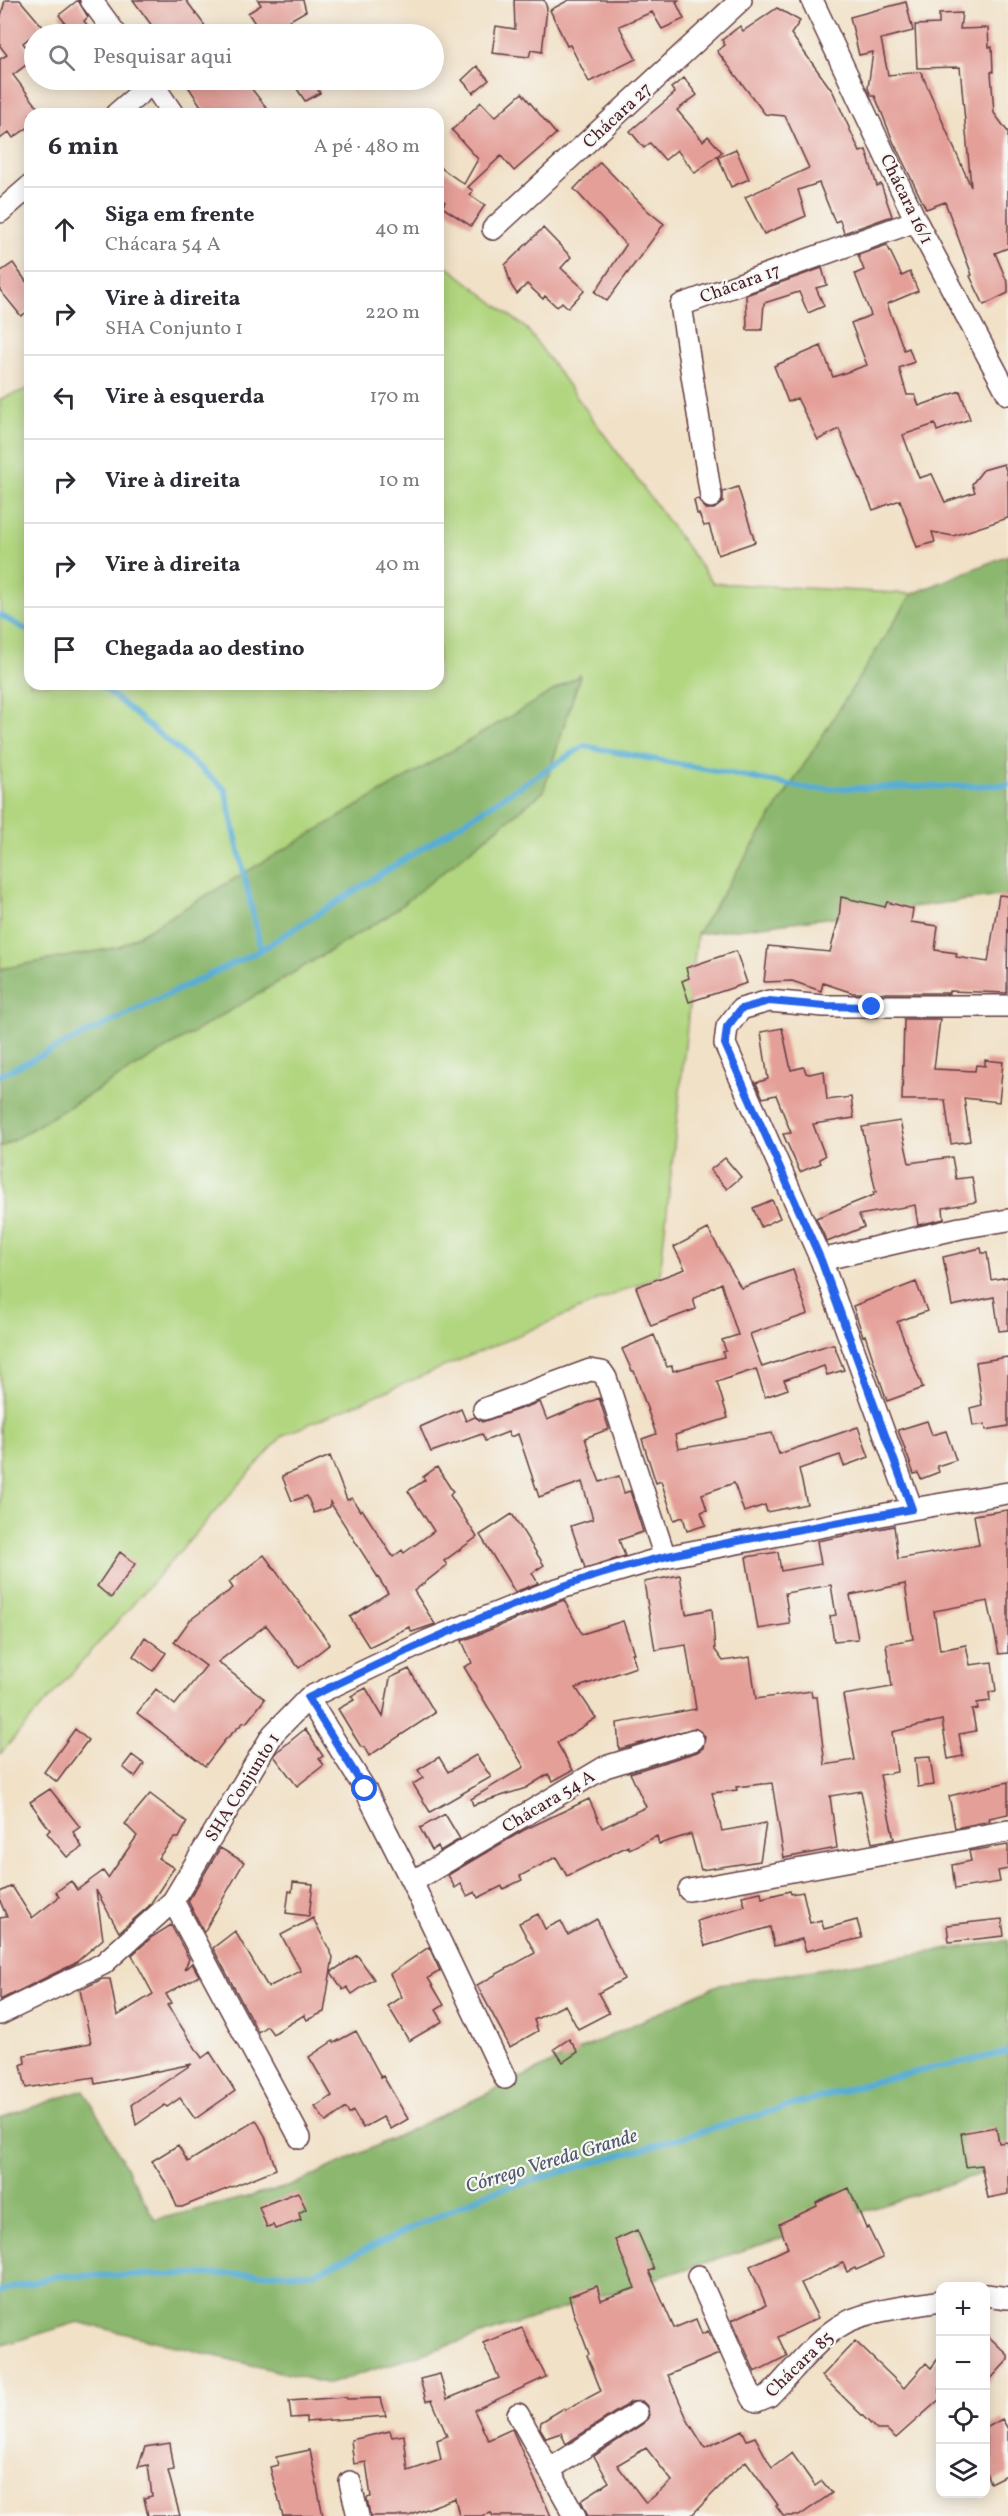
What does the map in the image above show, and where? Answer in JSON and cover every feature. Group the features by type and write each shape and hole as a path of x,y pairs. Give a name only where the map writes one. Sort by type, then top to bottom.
{"street":[{"path":"91,0 109,24"},
{"name":"Chácara 27","path":"493,229 741,0"},
{"name":"Chácara 16/1","path":"812,0 916,221 1008,394"},
{"path":"122,108 141,90"},
{"path":"156,90 169,108"},
{"path":"0,212 24,191"},
{"name":"Chácara 17","path":"711,497 681,305 916,221"},
{"path":"912,1509 821,1260 725,1044 727,1027 741,1009 769,1001 825,1006 1008,1005"},
{"path":"821,1260 960,1228 1008,1220"},
{"path":"484,1409 590,1370 602,1372 606,1378 665,1557"},
{"name":"SHA Conjunto 1","path":"0,2014 103,1964 173,1901 273,1734 308,1698 427,1641 554,1590 665,1557 912,1509 1008,1493"},
{"path":"308,1698 365,1789 505,2078"},
{"name":"Chácara 54 A","path":"412,1882 605,1767 693,1740"},
{"path":"689,1890 1008,1831"},
{"path":"173,1901 300,2138"},
{"name":"Chácara 85","path":"698,2276 750,2393 757,2401 769,2396 822,2340 838,2327 857,2317 936,2302"},
{"path":"990,2296 1008,2298"},
{"path":"549,2470 638,2413"},
{"path":"518,2414 575,2516"},
{"path":"350,2482 358,2516"}],"green space":[{"path":"444,264 527,329 713,583 912,594 697,934 660,1275 283,1435 0,1754 0,1148 388,916 543,792 580,676 119,947 0,969 0,399 24,390 24,690 444,690"},
{"path":"1008,555 1008,895 697,934 912,594"},
{"path":"580,675 543,792 388,916 0,1148 0,969 119,947"},
{"path":"1008,1940 1008,2165 329,2384 78,2322 0,2346 0,2118 84,2090 155,2220 291,2186 720,1984"}],"building":[{"path":"5,0 20,0 40,24 24,24 24,67 13,75 38,108 24,108 24,130 13,138 9,132 0,139 0,59 7,55 0,46 0,20"},
{"path":"78,0 88,17 84,21 86,24 66,24 59,15"},
{"path":"133,0 186,0 204,24 151,24"},
{"path":"258,0 303,0 306,11 290,20 292,24 255,24 248,13 261,5"},
{"path":"514,0 544,0 547,8 542,52 531,50 529,57 492,53 496,26 515,29"},
{"path":"569,0 680,0 676,2 684,19 662,29 652,12 619,26 636,59 589,82 570,45 567,46 550,10"},
{"path":"906,2 913,31 881,39 888,75 921,72 971,187 960,67 917,68 915,25 939,24 939,14 962,13 960,29 988,28 989,47 992,47 994,113 1008,132 1008,248 995,253 1008,284 1008,293 984,305 970,276 972,275 945,202 926,209 893,141 875,96 871,96 868,88 873,52 859,55 850,17"},
{"path":"777,8 800,21 791,34 833,92 860,152 866,150 877,186 881,184 892,216 844,233 840,220 835,222 819,183 798,190 806,216 764,234 745,197 809,168 785,116 765,114 717,51 725,45 722,40 740,26 743,31"},
{"path":"477,66 489,80 473,93 462,80"},
{"path":"684,78 697,95 677,110 703,141 708,136 722,152 695,173 677,150 665,160 650,143 644,148 630,131 675,93 671,88"},
{"path":"190,90 253,90 266,108 202,108"},
{"path":"298,90 318,90 320,93 305,101"},
{"path":"522,93 556,134 514,171 501,156 468,187 473,191 470,195 485,205 471,226 444,208 444,170 464,184 478,159 452,130 481,102 495,117"},
{"path":"736,149 749,179 731,187 718,157"},
{"path":"600,162 664,224 607,301 595,292 626,245 574,189"},
{"path":"543,228 571,257 561,268 585,290 568,308 562,302 557,307 545,296 543,299 527,284 517,294 511,285 505,265"},
{"path":"887,245 902,276 910,272 918,291 887,304 904,350 909,348 914,362 899,368 907,395 915,395 919,406 960,391 970,419 937,431 935,424 903,435 919,478 932,474 945,502 975,492 972,484 983,470 1004,464 1008,477 1008,518 953,536 932,532 935,542 917,547 900,500 873,510 839,429 818,440 797,398 788,402 774,366 821,346 833,377 867,365 851,323 871,315 855,274 864,270 858,255"},
{"path":"13,263 24,279 24,314 21,316 0,290 0,272"},
{"path":"822,268 827,285 816,288 824,306 808,313 799,292 764,303 762,330 747,330 746,295"},
{"path":"738,487 755,542 718,555 709,525 704,526 697,514 694,500 698,499 706,509 714,509 723,502 723,492"},
{"path":"999,895 1008,896 1007,993 949,991 949,993 853,993 823,983 821,991 792,981 764,982 768,946 830,952 839,918 841,897 885,907 887,902 913,909 911,922 938,926 935,950 957,953 956,957 988,962"},
{"path":"736,951 747,983 689,1002 682,981 689,978 686,968"},
{"path":"904,1019 940,1019 934,1069 975,1071 976,1065 985,1066 985,1060 1003,1062 999,1102 964,1098 970,1141 951,1144 945,1100 902,1100"},
{"path":"782,1028 791,1070 804,1067 806,1073 809,1074 824,1071 827,1100 851,1097 854,1118 813,1124 825,1156 819,1159 821,1163 800,1172 783,1134 791,1133 776,1095 763,1098 756,1083 768,1079 761,1032"},
{"path":"900,1121 909,1163 952,1157 956,1179 972,1177 976,1202 943,1208 944,1219 918,1225 915,1205 859,1215 864,1227 827,1242 816,1218 874,1195 873,1192 876,1192 862,1127"},
{"path":"725,1158 741,1177 727,1189 710,1170"},
{"path":"772,1200 780,1218 761,1227 753,1208"},
{"path":"708,1229 741,1288 793,1270 808,1314 750,1334 762,1367 834,1345 844,1370 827,1375 824,1366 784,1380 788,1389 765,1397 756,1369 717,1382 728,1418 675,1435 678,1449 772,1433 779,1454 858,1427 869,1457 844,1466 840,1455 799,1469 807,1504 767,1512 765,1505 744,1512 734,1483 702,1494 707,1510 701,1512 706,1525 687,1531 683,1517 674,1520 661,1481 656,1483 642,1439 656,1434 634,1371 622,1349 654,1335 667,1367 672,1366 673,1371 724,1357 723,1352 726,1351 722,1340 738,1335 721,1283 693,1299 696,1309 651,1326 636,1287 685,1269 674,1247"},
{"path":"981,1248 982,1253 987,1253 991,1280 1008,1277 1008,1330 999,1331 994,1297 952,1306 943,1257"},
{"path":"916,1282 927,1311 897,1322 923,1388 887,1401 853,1306"},
{"path":"1008,1357 1008,1426 986,1430 985,1424 973,1426 970,1408 982,1405 976,1362"},
{"path":"599,1398 609,1429 585,1438 594,1467 600,1482 619,1476 624,1493 630,1491 643,1532 619,1540 625,1556 585,1568 571,1526 593,1519 582,1482 539,1497 518,1434 510,1437 508,1432 485,1441 482,1434 431,1452 420,1427 461,1409 466,1421 475,1417 482,1422 540,1402 547,1420"},
{"path":"927,1421 932,1435 946,1431 956,1460 937,1466 939,1472 921,1479 918,1473 914,1474 898,1430"},
{"path":"330,1456 347,1500 352,1498 360,1511 362,1509 393,1557 402,1550 404,1553 434,1531 408,1491 425,1480 423,1477 437,1467 453,1492 450,1495 477,1537 444,1561 447,1565 414,1591 435,1624 412,1632 409,1627 369,1647 350,1617 388,1593 330,1502 330,1507 314,1513 307,1496 292,1501 282,1476"},
{"path":"1008,1510 1008,1653 999,1654 988,1601 934,1611 940,1650 966,1645 970,1665 992,1662 996,1691 989,1692 990,1701 977,1703 978,1709 972,1710 976,1731 959,1734 963,1756 948,1759 942,1720 892,1732 897,1772 880,1775 894,1839 872,1843 861,1791 830,1796 837,1848 784,1858 772,1783 736,1787 737,1790 712,1793 722,1831 766,1823 760,1861 701,1870 691,1834 659,1844 657,1836 629,1849 628,1846 567,1876 556,1857 520,1876 522,1880 503,1889 502,1886 478,1898 475,1892 467,1896 461,1884 455,1888 448,1875 524,1830 589,1799 602,1828 646,1807 630,1773 697,1752 703,1748 705,1736 695,1728 619,1749 617,1723 696,1709 686,1645 655,1650 644,1582 680,1575 686,1614 712,1609 715,1650 723,1661 750,1657 756,1699 811,1691 812,1697 817,1697 825,1765 855,1760 843,1695 892,1687 886,1644 913,1639 905,1584 850,1595 858,1639 834,1641 830,1616 836,1615 831,1585 785,1593 790,1624 758,1629 746,1557 778,1552 781,1571 821,1564 817,1541 894,1526 898,1559 979,1545 974,1515"},
{"path":"512,1514 544,1565 532,1573 538,1583 515,1592 480,1535"},
{"path":"120,1552 135,1564 111,1598 97,1586"},
{"path":"264,1555 330,1644 299,1668 266,1625 218,1662 265,1699 246,1723 244,1722 225,1740 205,1766 137,1713 156,1689 175,1705 206,1666 174,1642 190,1620 233,1588 229,1582"},
{"path":"564,1600 582,1634 623,1621 634,1653 632,1653 636,1667 576,1688 596,1718 557,1743 573,1770 553,1781 548,1774 526,1788 473,1805 471,1799 524,1767 464,1667 472,1663 462,1641"},
{"path":"145,1637 166,1653 153,1671 133,1656"},
{"path":"409,1669 435,1713 369,1756 338,1709 354,1700 351,1696 366,1688 383,1717 390,1678"},
{"path":"75,1729 88,1740 57,1782 44,1772"},
{"path":"305,1729 323,1756 319,1759 324,1765 297,1786 274,1756"},
{"path":"132,1755 144,1764 135,1777 123,1767"},
{"path":"476,1755 491,1777 430,1812 413,1784 423,1778 418,1770 439,1757 448,1772"},
{"path":"930,1757 934,1785 918,1787 915,1758"},
{"path":"1008,1782 1008,1814 989,1818 990,1821 955,1828 949,1796"},
{"path":"50,1789 80,1827 73,1832 82,1847 67,1857 47,1833 50,1830 30,1802"},
{"path":"150,1794 187,1822 179,1838 174,1838 158,1858 174,1868 149,1906 119,1932 96,1890 103,1939 74,1964 0,2000 0,1918 7,1917 0,1901 0,1892 12,1886 32,1918 59,1897 56,1892 71,1881 77,1890 103,1871 108,1878 137,1836 125,1824"},
{"path":"445,1814 460,1839 440,1851 438,1846 432,1850 420,1828"},
{"path":"1008,1845 1008,1869 998,1871 1000,1882 955,1889 952,1865 971,1861 969,1851"},
{"path":"220,1848 244,1862 204,1932 188,1901"},
{"path":"293,1882 313,1884 309,1916 286,1913 289,1891 292,1892"},
{"path":"790,1891 791,1894 803,1892 810,1923 821,1920 824,1929 857,1920 862,1938 806,1951 802,1939 774,1946 770,1927 705,1946 697,1921 745,1906 742,1896 761,1892 762,1898"},
{"path":"538,1914 545,1929 561,1921 568,1935 597,1919 624,1979 598,1993 609,2013 578,2029 565,2005 534,2020 538,2031 510,2047 477,1985 535,1953 519,1923"},
{"path":"313,1918 333,1957 324,2012 307,2020 304,2015 273,2034 267,2026 258,2032 213,1948 235,1931 268,1987 301,1971 281,1935"},
{"path":"1002,1919 1004,1936 949,1942 947,1925"},
{"path":"171,1925 189,1959 184,1970 192,1963 199,1976 166,1994 171,2003 167,2005 202,2058 210,2052 235,2091 195,2119 180,2098 167,2107 165,2105 136,2125 132,2104 192,2064 95,2084 94,2077 26,2088 21,2065 25,2063 24,2055 91,2043 80,1990 102,1979 110,1979 117,2016 153,1994 132,1955 152,1937"},
{"path":"429,1947 440,1971 428,1978 444,2005 436,2010 443,2021 409,2041 388,2006 402,1997 390,1974"},
{"path":"357,1955 374,1979 352,1994 347,1987 343,1990 331,1972"},
{"path":"356,2031 381,2077 383,2076 408,2119 391,2129 383,2117 363,2128 353,2111 349,2114 346,2108 326,2122 315,2107 332,2096 309,2057 333,2041 334,2043"},
{"path":"569,2039 578,2052 563,2062 554,2049"},
{"path":"256,2120 265,2136 276,2169 177,2207 169,2188 152,2161 178,2145 188,2162"},
{"path":"996,2127 999,2143 1008,2142 1008,2194 988,2198 981,2165 966,2167 961,2133"},
{"path":"849,2188 866,2228 868,2227 883,2258 847,2272 843,2263 801,2283 818,2318 778,2337 787,2356 755,2372 732,2320 766,2305 750,2266 788,2248 779,2224"},
{"path":"298,2192 306,2209 299,2213 301,2220 275,2229 273,2225 267,2227 259,2207"},
{"path":"637,2230 654,2269 649,2271 674,2328 696,2319 702,2334 708,2331 719,2354 668,2375 688,2421 705,2448 742,2430 747,2440 755,2437 772,2468 792,2453 815,2486 822,2481 832,2493 799,2516 783,2516 776,2506 778,2505 746,2461 724,2480 691,2516 588,2516 581,2500 609,2482 594,2456 644,2423 649,2418 648,2407 642,2401 631,2402 566,2444 561,2433 546,2438 540,2428 541,2422 564,2408 565,2410 601,2391 569,2296 597,2286 601,2300 635,2288 615,2240","holes":["646,2448 672,2481 646,2503 617,2465"]},
{"path":"522,2328 546,2377 474,2410 488,2440 512,2429 551,2516 493,2516 491,2513 481,2516 459,2516 455,2498 409,2516 370,2516 367,2498 371,2497 366,2462 354,2464 351,2440 390,2431 392,2437 404,2435 408,2471 441,2460 437,2440 447,2436 432,2400 426,2401 420,2379 440,2374 447,2399 499,2378 483,2343"},
{"path":"990,2338 1008,2355 1008,2360 990,2380"},
{"path":"855,2341 904,2388 926,2363 931,2368 936,2361 936,2403 896,2438 887,2430 877,2430 822,2376"},
{"path":"346,2397 347,2399 381,2398 386,2416 306,2422 306,2417 291,2418 289,2401"},
{"path":"1002,2419 1008,2429 1008,2474 990,2483 990,2444 990,2426"},
{"path":"170,2443 174,2470 168,2471 180,2516 148,2516 144,2498 152,2496 148,2465 138,2467 145,2447"},
{"path":"310,2450 323,2516 283,2516 270,2467 278,2465 276,2457"}],"waterway":[{"path":"0,615 24,629"},
{"path":"106,690 225,789 261,950"},
{"path":"0,1075 261,950 584,746 810,789 1008,785"},
{"name":"Córrego Vereda Grande","path":"0,2291 57,2276 315,2273 485,2194 880,2080 1008,2052"}],"route":[{"path":"365,1789 308,1698 427,1641 554,1590 665,1557 912,1509 821,1260 725,1044 727,1027 741,1009 769,1001 872,1007"}]}
